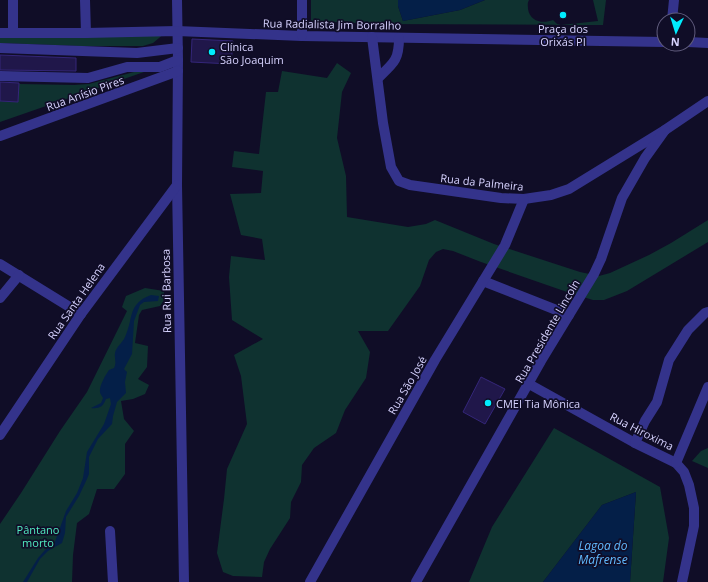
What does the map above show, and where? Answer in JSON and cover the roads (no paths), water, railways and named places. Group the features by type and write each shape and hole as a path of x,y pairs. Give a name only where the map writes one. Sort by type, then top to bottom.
{"street":[{"path":"13,0 13,33"},
{"path":"85,0 86,33"},
{"name":"Rua Rui Barbosa","path":"177,0 177,185 184,582"},
{"path":"302,0 302,36"},
{"path":"673,12 674,0"},
{"name":"Rua Radialista Jim Borralho","path":"0,33 177,32 302,36 656,42"},
{"name":"Rua da Palmeira","path":"372,37 391,167 399,181 410,185 502,198 524,199 551,195 569,189 665,130 708,101"},
{"path":"378,78 396,60 399,51 399,38"},
{"path":"696,42 708,43"},
{"path":"0,48 136,53 178,48"},
{"path":"0,76 88,78 127,67 160,67 178,60"},
{"path":"157,80 160,67"},
{"name":"Rua Anísio Pires","path":"0,136 178,72"},
{"name":"Rua Presidente Lincoln","path":"416,582 541,361 594,274 601,259 622,198 645,158 665,130"},
{"name":"Rua Santa Helena","path":"0,435 80,314 177,185"},
{"name":"Rua São José","path":"310,582 435,360 505,245 524,199"},
{"path":"0,264 80,314"},
{"path":"0,298 19,275"},
{"path":"483,281 569,315"},
{"path":"635,443 645,421 657,402 669,360 688,330 708,312"},
{"name":"Rua Hiroxima","path":"529,384 635,443 676,463 684,472 689,485 694,508 694,526 682,582"},
{"path":"676,463 708,387"},
{"path":"110,531 113,582"}],"water":[{"path":"398,0 485,0 460,10 403,21 398,6"},
{"path":"151,295 159,296 158,301 144,302 140,305 134,321 132,354 124,369 127,372 125,382 126,393 117,402 112,424 98,439 89,457 89,474 79,496 66,517 65,533 62,543 48,551 40,559 27,582 23,582 38,558 45,550 54,544 66,511 77,493 83,478 87,452 104,424 111,404 110,398 106,399 104,404 100,407 91,408 101,403 103,398 100,392 102,383 109,370 114,368 116,351 128,330 132,312 138,303"},
{"name":"Lagoa do Mafrense","path":"636,492 630,582 543,582 602,505"}],"place":[{"name":"Praça dos Orixás PI","path":"563,15"},
{"name":"Clínica São Joaquim","path":"212,52"},
{"name":"CMEI Tia Mônica","path":"488,403"}],"park label":[{"name":"Pântano morto","path":"38,535"}]}
